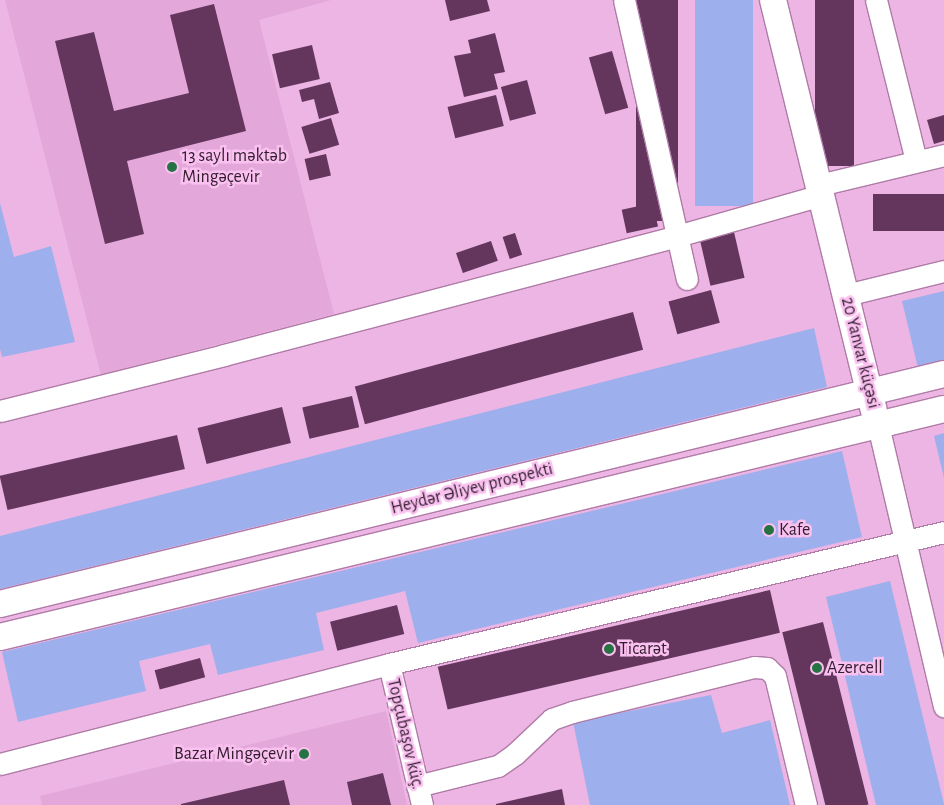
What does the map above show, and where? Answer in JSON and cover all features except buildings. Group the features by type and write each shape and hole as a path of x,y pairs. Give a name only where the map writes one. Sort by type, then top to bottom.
{"main road":[{"name":"20 Yanvar küçəsi","path":"773,0 878,425"},
{"name":"Heydər Əliyev prospekti","path":"0,604 944,374"},
{"name":"Heydər Əliyev prospekti","path":"0,637 944,409"}],"street":[{"path":"624,0 687,279"},
{"path":"876,0 916,161"},
{"path":"0,411 224,355 677,236 820,190 916,161 944,155"},
{"path":"846,295 944,271"},
{"name":"20 Yanvar küçəsi","path":"878,425 944,706"},
{"path":"0,764 389,664 944,532"},
{"name":"Topçubaşov küç.","path":"389,664 420,796"},
{"path":"420,796 498,766 515,754 552,719 572,712 754,666 766,668 775,676 806,805"}],"shaded area":[{"name":"13 saylı məktəb Mingəçevir","path":"5,0 331,0 259,20 334,314 101,375"},
{"path":"695,0 753,0 753,206 695,206"},
{"path":"0,203 14,257 51,246 75,342 2,357 0,349"},
{"path":"944,291 944,361 918,368 902,301"},
{"path":"814,328 827,387 0,589 0,536"},
{"path":"944,433 944,478 934,436"},
{"path":"842,451 862,537 418,643 405,591 316,613 324,650 218,675 210,644 139,661 146,691 18,722 2,652"},
{"path":"890,581 944,805 876,805 826,597"},
{"path":"711,695 722,733 770,720 790,805 590,805 573,722"},
{"name":"Bazar Mingəçevir","path":"386,711 407,805 42,805 40,796"}],"place":[{"name":"13 saylı məktəb Mingəçevir","path":"172,167"},
{"name":"Kafe","path":"769,530"},
{"name":"Ticarət","path":"609,649"},
{"name":"Azercell","path":"817,668"},
{"name":"Bazar Mingəçevir","path":"304,754"}]}
